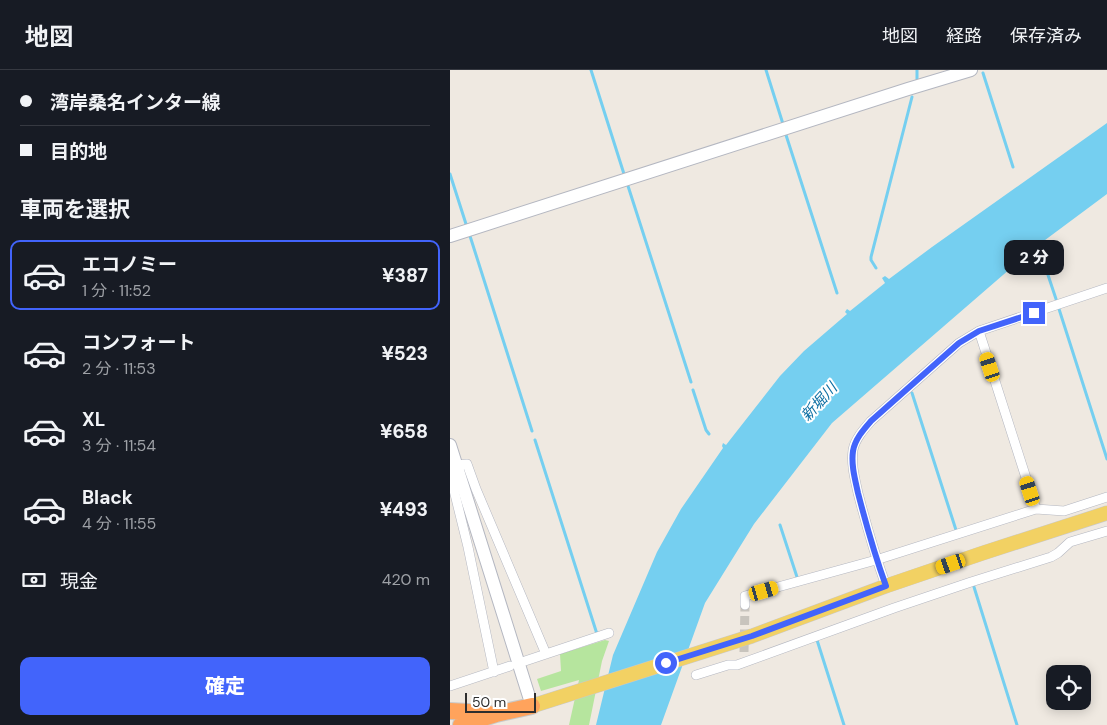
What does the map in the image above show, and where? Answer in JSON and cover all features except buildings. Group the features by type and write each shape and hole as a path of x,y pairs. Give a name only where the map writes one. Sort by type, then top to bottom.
{"highway":[{"path":"460,725 532,706"},
{"path":"450,711 496,714"},
{"path":"450,719 496,714"},
{"path":"477,725 496,714"}],"main road":[{"path":"532,706 752,636 886,586 1107,514"}],"street":[{"path":"450,236 971,70"},
{"path":"886,586 876,560 852,467 853,449 861,433 871,421 959,343 979,331 1107,288"},
{"path":"979,331 1036,509"},
{"path":"450,445 452,470 494,672"},
{"path":"452,470 467,464 546,654"},
{"path":"452,470 532,706"},
{"path":"745,606 745,596 876,560 1036,509 1064,511 1107,497"},
{"path":"696,676 744,657 1051,557 1070,542 1107,530"},
{"path":"525,661 609,633"},
{"path":"450,686 510,666"}],"green space":[{"path":"605,640 609,641 602,661 589,725 569,725 579,680 541,691 537,679 561,671 560,654"}],"water":[{"name":"新堀川","path":"1107,123 1107,194 1033,249 832,423 754,524 705,603 661,725 596,725 613,655 657,552 681,509 723,448 723,443 726,445 780,376 804,351 847,314 845,312 847,309 850,311 885,283 882,278 885,276 889,279"}],"waterway":[{"path":"591,70 624,174"},
{"path":"766,70 783,124"},
{"path":"917,70 917,79"},
{"path":"983,73 1013,167"},
{"path":"876,268 871,257 912,97"},
{"path":"786,135 837,293"},
{"path":"450,174 466,224"},
{"path":"628,186 691,382"},
{"path":"470,236 532,431"},
{"path":"1045,266 1056,299"},
{"path":"1059,309 1107,459"},
{"path":"693,390 709,434"},
{"path":"912,393 956,530"},
{"path":"535,440 597,634"},
{"path":"780,525 797,577"},
{"path":"974,587 1017,725"},
{"path":"817,640 844,725"}],"tunnel":[{"path":"744,652 745,605"}],"route":[{"path":"666,663 752,636 886,586 876,560 852,467 853,449 861,433 871,421 959,343 979,331 1034,313"}]}
